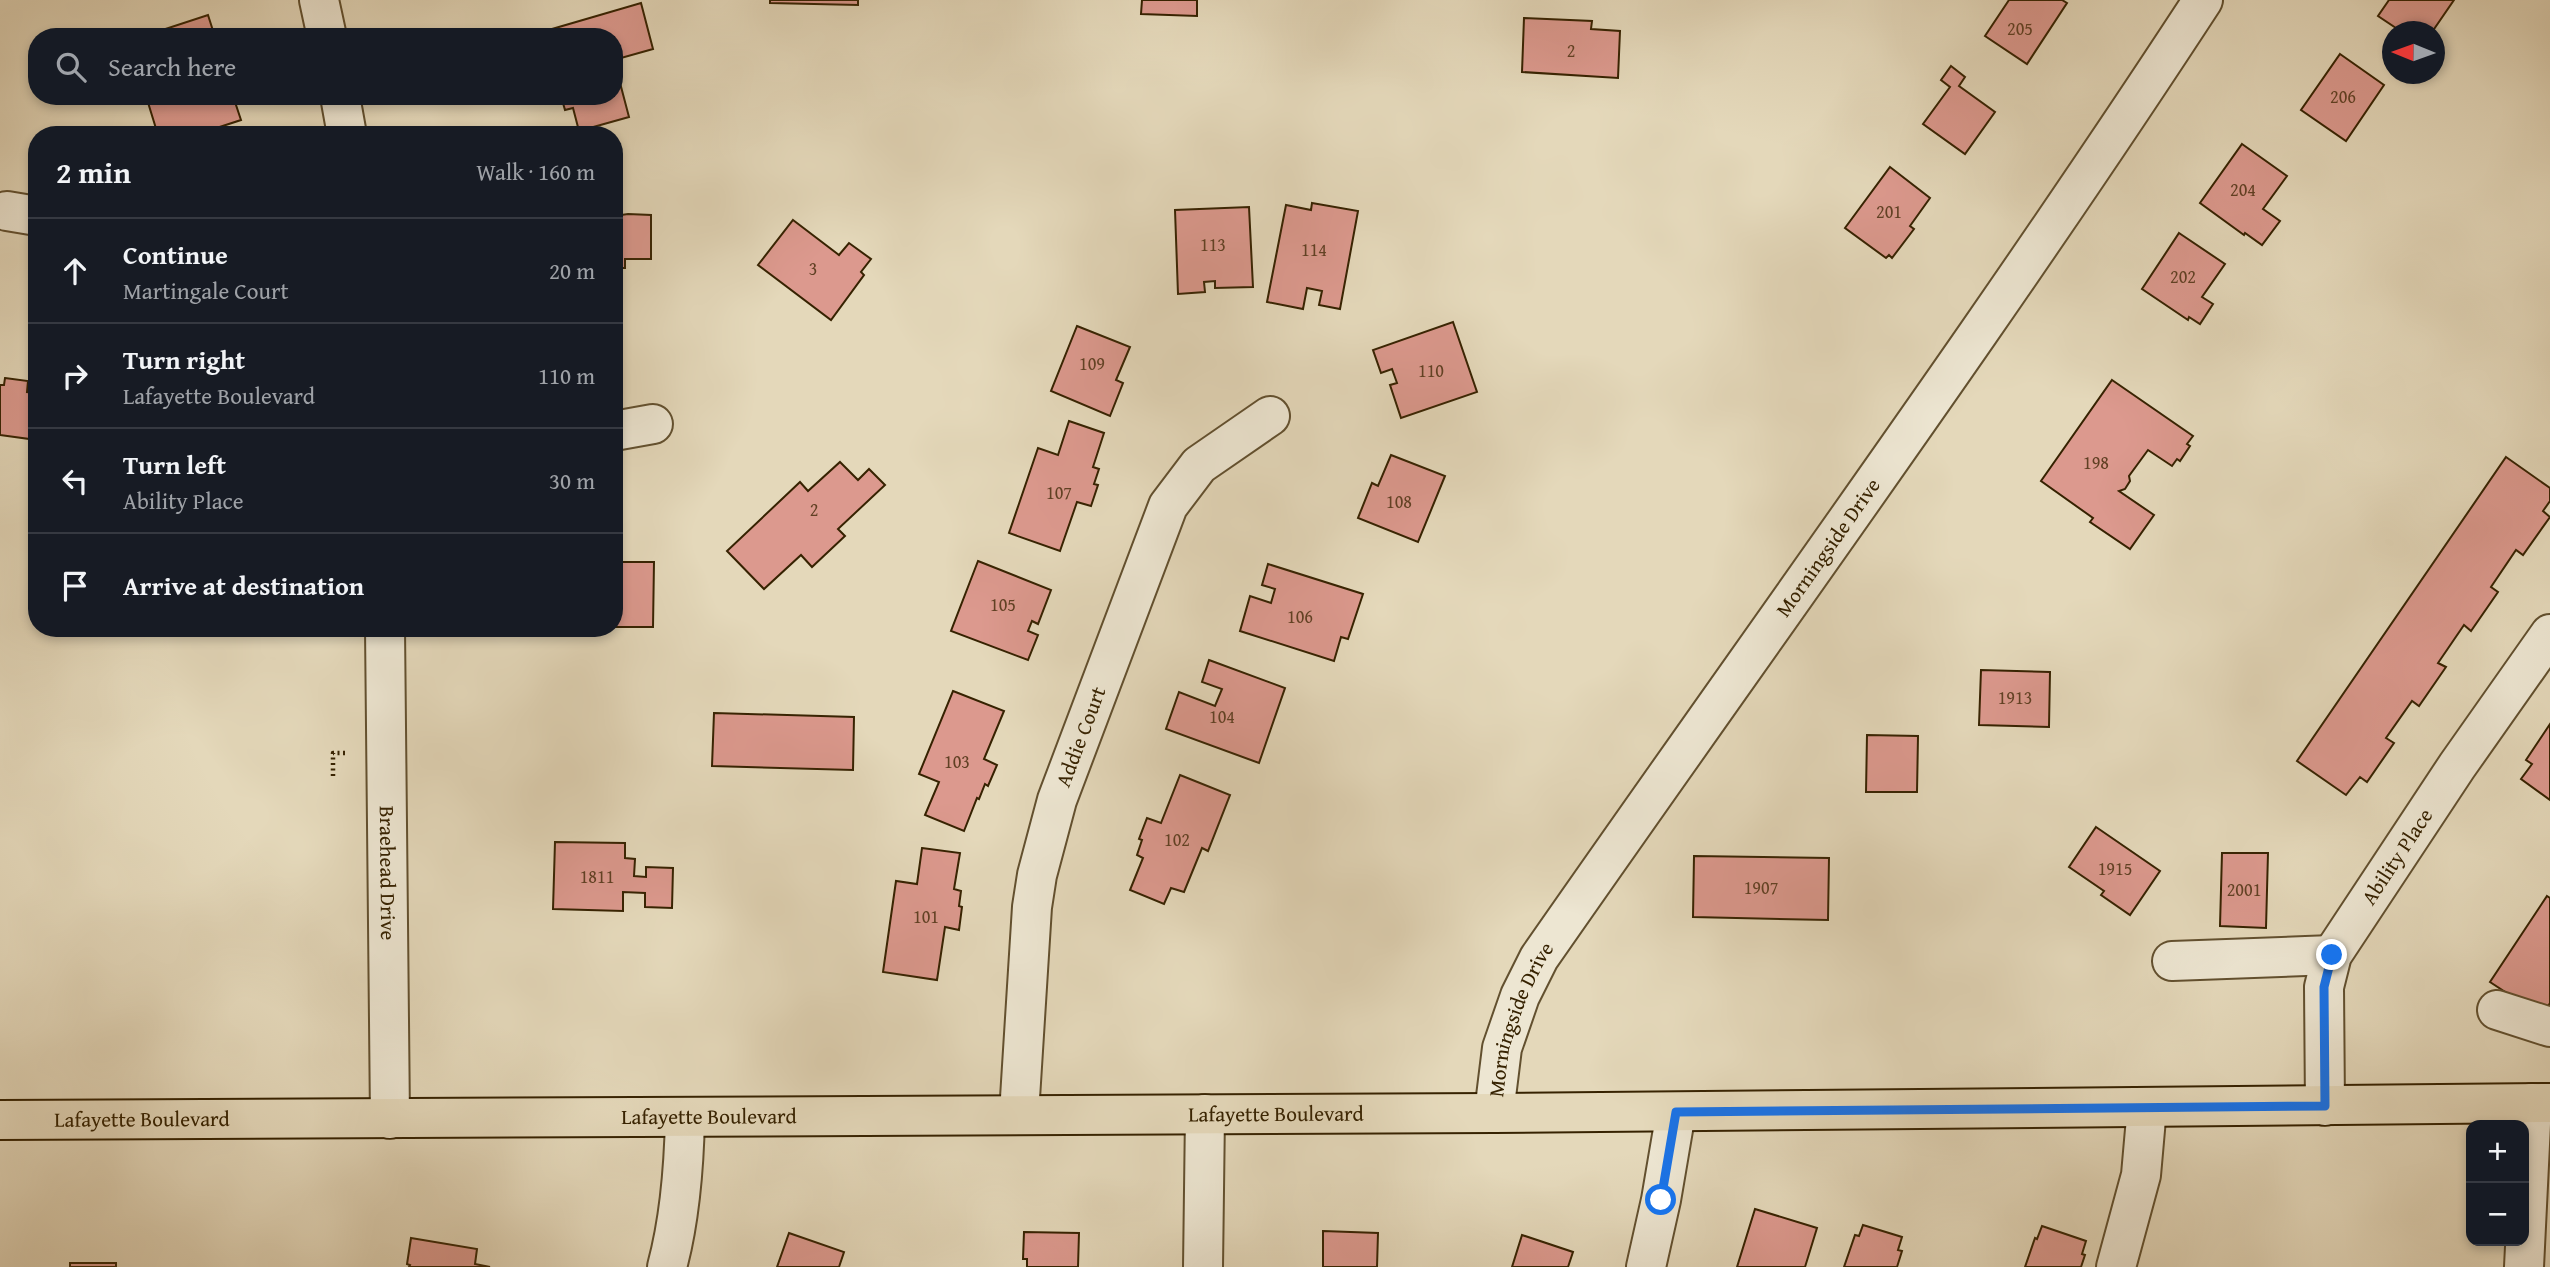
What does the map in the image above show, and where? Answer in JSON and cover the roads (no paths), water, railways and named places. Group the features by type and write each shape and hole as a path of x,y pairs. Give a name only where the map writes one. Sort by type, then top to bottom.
{"main road":[{"name":"Lafayette Boulevard","path":"0,1120 1676,1112 2541,1103"}],"street":[{"path":"319,0 325,28"},
{"name":"Morningside Drive","path":"1494,1113 1502,1048 1520,996 1539,958 1724,692 1870,489 2130,111 2203,0"},
{"path":"342,105 345,126"},
{"name":"Addie Court","path":"1019,1114 1032,907 1037,875 1057,800 1168,506 1199,466 1270,416"},
{"path":"623,429 653,424"},
{"name":"Ability Place","path":"2325,1106 2324,987 2332,955 2442,789 2550,634"},
{"name":"Braehead Drive","path":"385,637 390,1119"},
{"path":"2172,961 2332,955"},
{"path":"2497,1010 2550,1027"},
{"path":"2524,1267 2541,1103"},
{"path":"2116,1267 2141,1175 2147,1107"},
{"path":"1646,1267 1676,1112"},
{"path":"1203,1267 1205,1114"},
{"path":"667,1267 674,1241 685,1117"}]}
